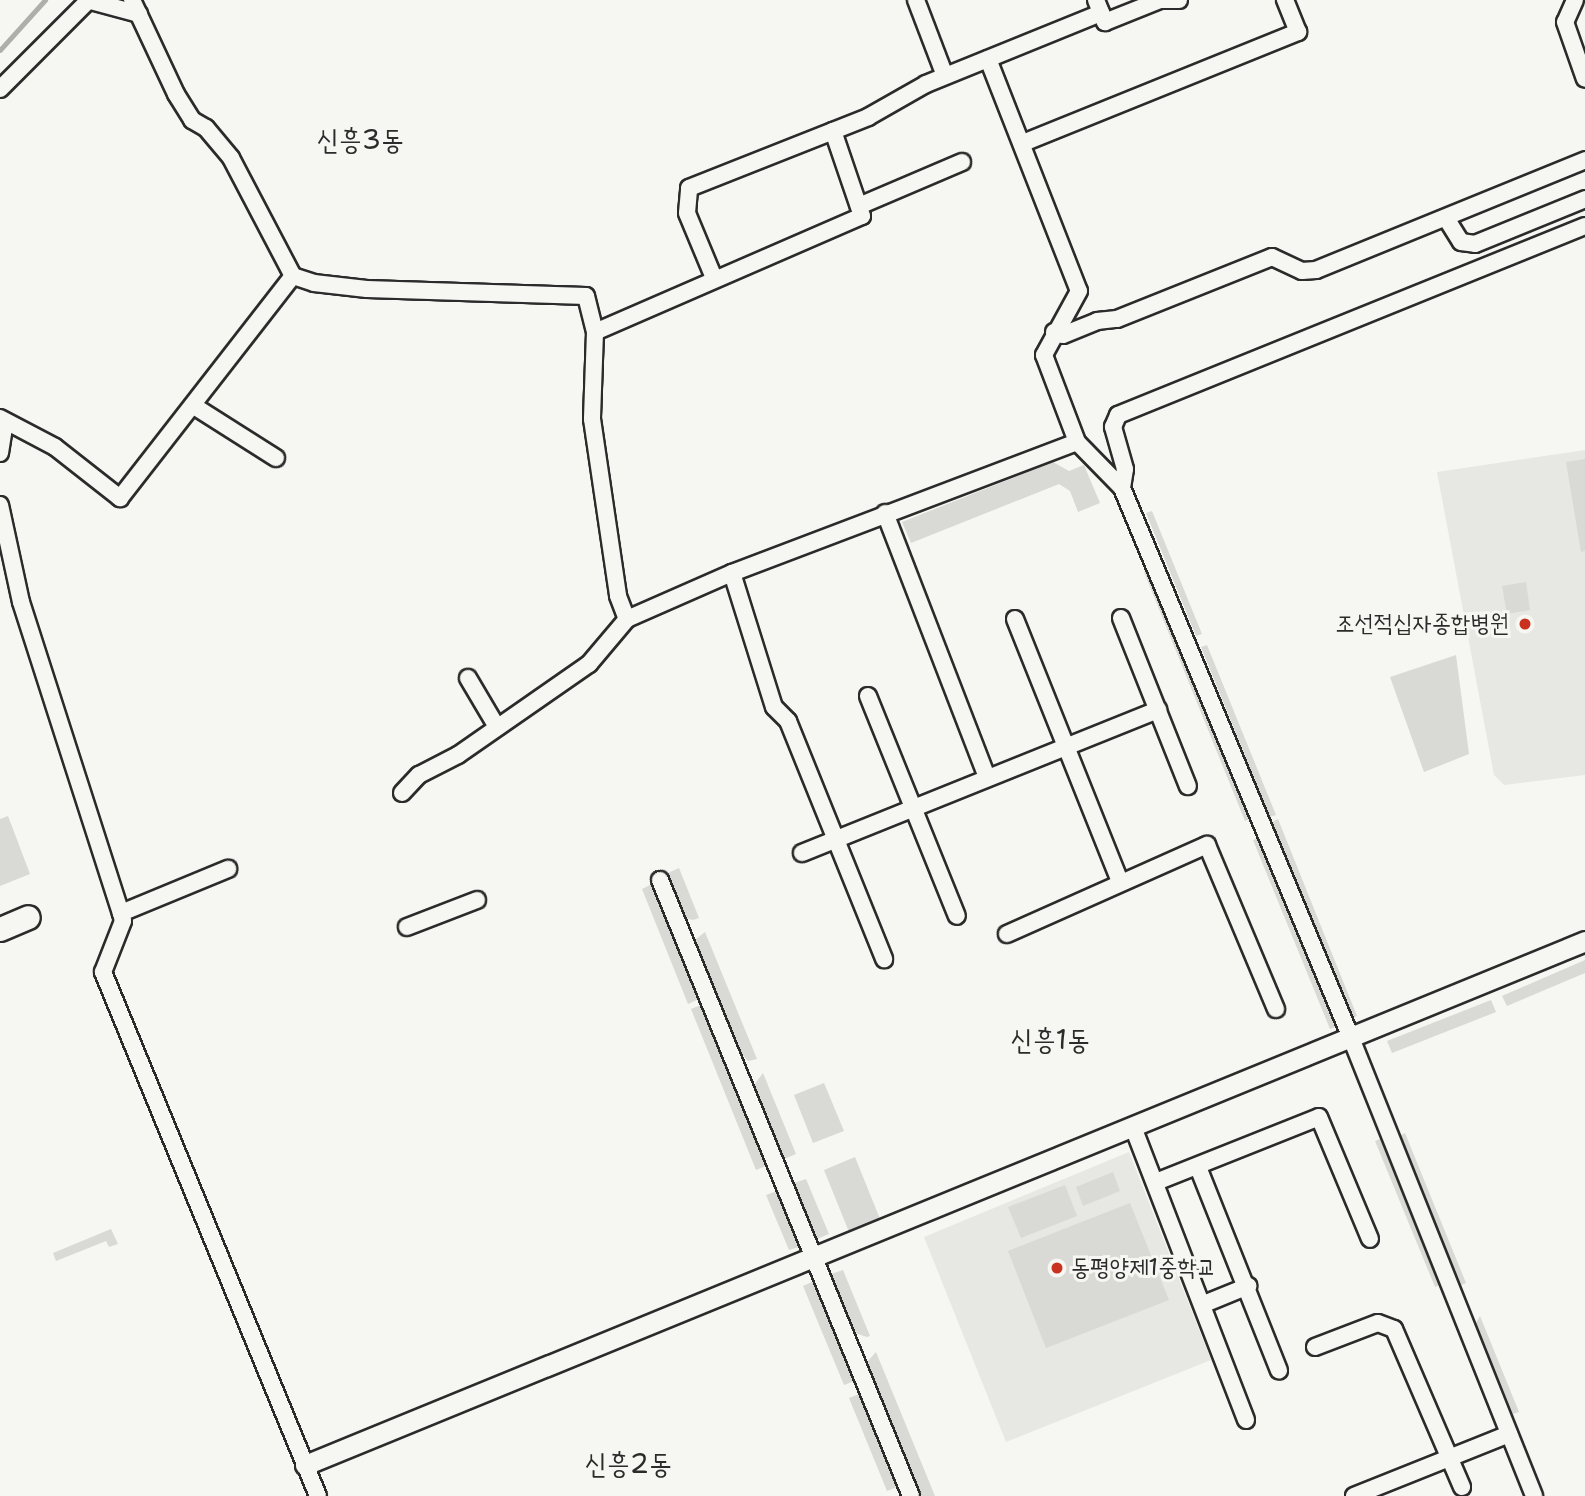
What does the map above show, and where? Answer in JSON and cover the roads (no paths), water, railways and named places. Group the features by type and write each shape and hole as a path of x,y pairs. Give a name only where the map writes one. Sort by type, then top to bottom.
{"main road":[{"path":"0,929 28,918"}],"street":[{"path":"0,89 88,0 135,7 176,94 192,120 206,128 231,158 293,276 314,283 367,289 586,296 595,332 592,419 618,596 627,619"},
{"path":"916,0 945,76"},
{"path":"714,278 687,213 689,188 833,131 945,76 988,59 1098,7 1105,22 1160,0 1179,0"},
{"path":"1023,143 1298,32 1285,0"},
{"path":"1575,0 1564,22 1585,79"},
{"path":"988,59 1079,291 1054,332 1044,355 1077,442 1122,488 1351,1038 1534,1496"},
{"path":"595,332 714,278 862,216 833,131"},
{"path":"1054,332 1063,335 1097,321 1117,319 1272,257 1302,271 1316,270 1585,160"},
{"path":"859,206 962,162"},
{"path":"1446,218 1461,242 1475,244 1585,199"},
{"path":"1122,488 1125,469 1113,427 1118,415 1585,226"},
{"path":"0,453 2,421 55,447 120,498 293,276"},
{"path":"194,406 276,458"},
{"path":"401,793 419,775 458,755 589,664 627,619 732,573 1077,442"},
{"path":"0,505 20,602 123,921 103,972 318,1496"},
{"path":"885,513 987,777"},
{"path":"732,573 775,707 789,721 884,958"},
{"path":"1121,618 1188,786"},
{"path":"1015,619 1120,882"},
{"path":"468,678 497,727"},
{"path":"868,696 957,916"},
{"path":"802,853 1158,710"},
{"path":"1007,934 1207,845 1276,1009"},
{"path":"121,913 228,869"},
{"path":"660,880 911,1496"},
{"path":"407,927 477,900"},
{"path":"305,1465 1585,941"},
{"path":"1156,1182 1319,1117 1370,1239"},
{"path":"1133,1127 1204,1304 1246,1420"},
{"path":"1198,1167 1248,1286 1279,1371"},
{"path":"1204,1304 1248,1286"},
{"path":"1315,1348 1378,1323 1394,1329 1462,1487"},
{"path":"1354,1496 1508,1434"}],"waterway":[{"path":"0,50 45,0"}],"place":[{"name":"조선적십자종합병원","path":"1525,624"},
{"name":"동평양제1중학교","path":"1057,1268"}],"district":[{"name":"신흥3동","path":"360,139"},
{"name":"신흥1동","path":"1050,1039"},
{"name":"신흥2동","path":"628,1463"}]}
